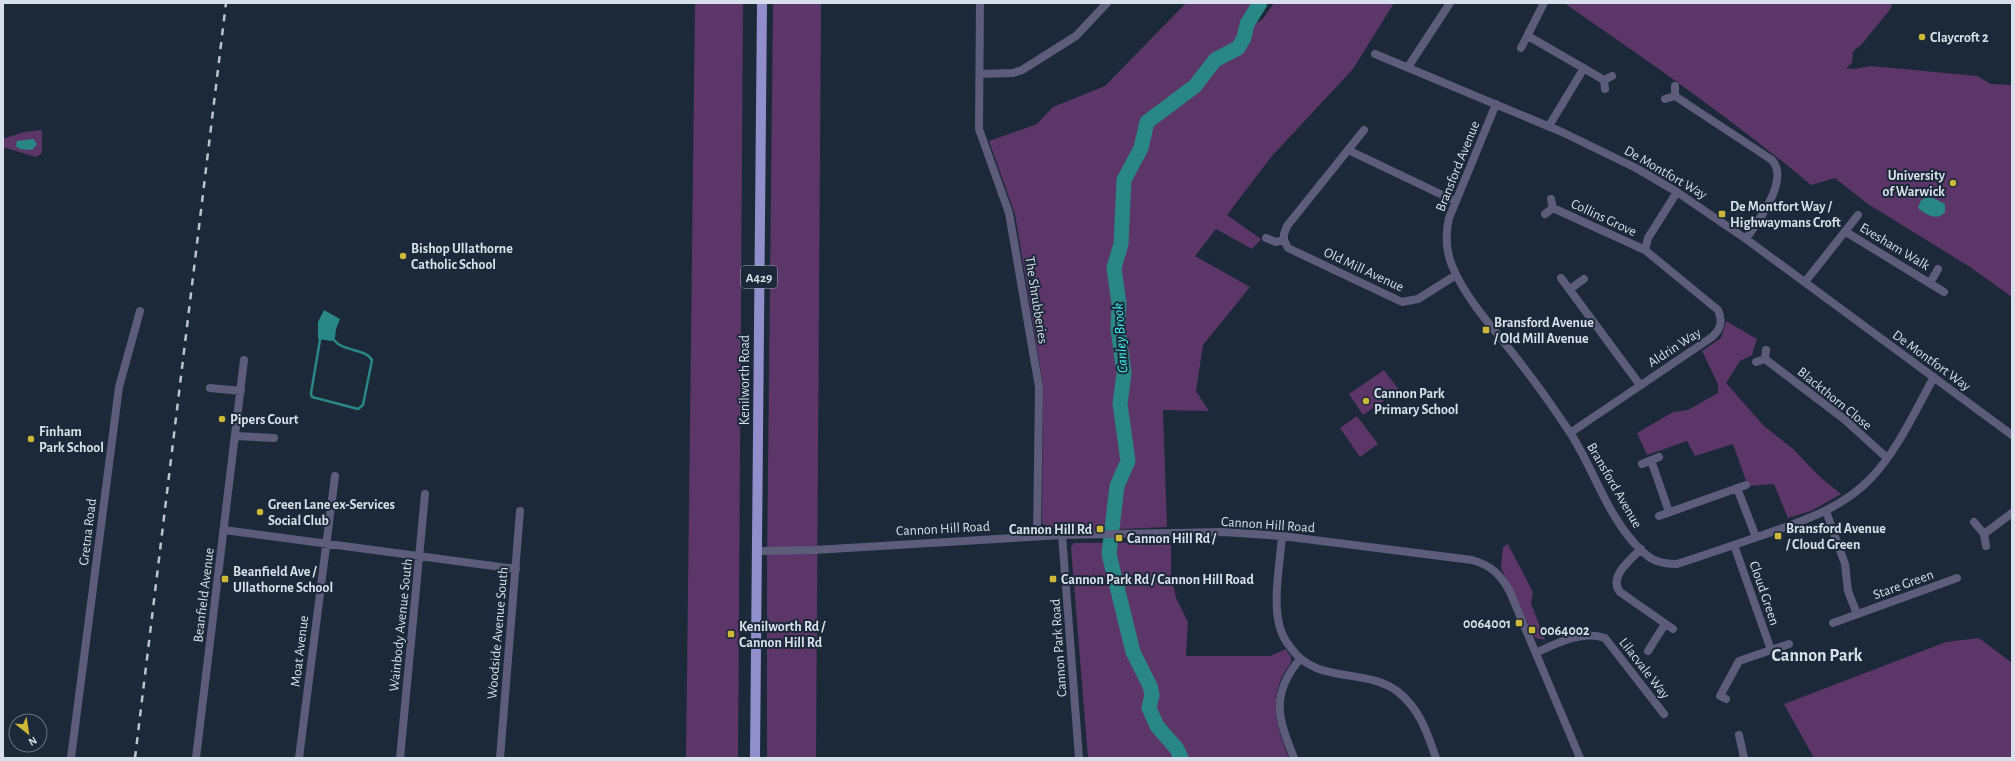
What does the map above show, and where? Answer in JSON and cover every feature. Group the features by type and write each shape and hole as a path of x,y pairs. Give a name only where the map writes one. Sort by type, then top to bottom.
{"main road":[{"name":"Kenilworth Road","path":"755,758 762,3"}],"street":[{"name":"The Shrubberies","path":"980,3 979,129 1012,226 1039,387 1037,537"},
{"path":"980,74 1013,73 1022,70 1076,36 1107,3"},
{"path":"1408,67 1450,3"},
{"path":"1521,48 1544,3"},
{"path":"1528,36 1604,80"},
{"name":"De Montfort Way","path":"1375,54 1549,126 1636,168 1677,192 1746,239 2012,435"},
{"path":"1549,126 1584,68"},
{"path":"1604,80 1612,76"},
{"path":"1604,80 1604,89"},
{"path":"1675,86 1675,96"},
{"path":"1665,100 1675,96"},
{"path":"1675,96 1772,160 1777,165 1779,176 1770,199 1746,239"},
{"name":"Bransford Avenue","path":"1496,104 1455,201 1448,224 1447,237 1449,257 1456,275 1478,310 1519,360 1570,433 1618,522 1641,550 1657,562 1676,564 1734,545 1826,511 1845,499 1864,484 1887,458 1934,377"},
{"path":"1266,238 1276,242 1284,240 1284,234 1287,226 1364,130"},
{"path":"1348,150 1455,201"},
{"path":"1644,250 1648,238 1677,192"},
{"name":"Collins Grove","path":"1552,199 1553,208"},
{"name":"Collins Grove","path":"1553,208 1644,250"},
{"name":"Collins Grove","path":"1545,214 1553,208"},
{"name":"Evesham Walk","path":"1805,282 1858,215"},
{"name":"Evesham Walk","path":"1846,232 1944,292"},
{"name":"Old Mill Avenue","path":"1284,240 1288,248 1402,302 1418,299 1456,275"},
{"name":"Aldrin Way","path":"1570,433 1712,338 1717,333 1721,324 1718,310 1644,250"},
{"name":"Evesham Walk","path":"1930,283 1938,269"},
{"path":"1561,278 1640,385"},
{"path":"1570,289 1584,279"},
{"name":"Gretna Road","path":"71,758 119,387 140,311"},
{"path":"1756,362 1765,359 1766,350"},
{"name":"Blackthorn Close","path":"1765,359 1844,419 1887,458"},
{"name":"Beanfield Avenue","path":"196,758 244,360"},
{"path":"210,388 241,391"},
{"path":"235,436 274,438"},
{"path":"1642,464 1659,456"},
{"path":"1651,460 1669,512"},
{"name":"Moat Avenue","path":"299,758 335,476"},
{"path":"1659,516 1746,485"},
{"path":"1737,488 1756,537"},
{"name":"Wainbody Avenue South","path":"400,758 426,494"},
{"name":"Woodside Avenue South","path":"500,758 520,511"},
{"path":"1826,511 1845,564 1848,591 1857,614"},
{"path":"1984,534 2012,513"},
{"path":"1974,522 1984,534 1986,546"},
{"path":"224,530 516,569"},
{"name":"Cannon Hill Road","path":"757,551 814,550 1062,535 1224,532 1282,536 1461,558 1481,562 1493,569 1505,582 1519,610 1580,758"},
{"name":"Cannon Park Road","path":"1062,535 1079,758"},
{"path":"1282,536 1278,617 1284,638 1300,659 1324,672 1376,680 1397,691 1409,702 1422,719 1436,758"},
{"name":"Cloud Green","path":"1734,545 1772,650"},
{"path":"1641,550 1626,565 1616,579 1617,588 1620,592 1673,629"},
{"name":"Stare Green","path":"1832,623 1957,578"},
{"path":"1648,651 1665,624"},
{"name":"Lilacvale Way","path":"1536,653 1574,638 1594,634 1605,638 1664,714"},
{"path":"1726,699 1720,696 1739,660 1789,644"},
{"path":"1294,758 1281,724 1280,706 1284,681 1300,659"},
{"path":"1739,735 1744,758"}],"shaded area":[{"path":"695,3 743,3 738,758 686,758"},
{"path":"773,3 821,3 816,758 767,758 767,566"},
{"path":"1186,3 1257,3 1246,17 1244,29 1262,20 1274,3 1394,3 1353,69 1271,157 1227,215 1261,239 1252,249 1216,229 1195,256 1250,287 1203,345 1196,391 1209,411 1163,410 1167,527 1052,532 1042,523 1043,385 1015,214 989,141 1037,124 1053,107 1105,86"},
{"name":"University of Warwick","path":"1564,3 1891,3 1892,6 1889,11 1861,45 1853,51 1852,63 1846,68 1855,69 1871,66 1977,76 1991,84 2012,85 2012,297 1970,267 1868,204 1835,178 1811,185 1720,114"},
{"path":"42,130 42,153 36,157 3,147 3,139 24,132"},
{"path":"33,139 37,144 32,150 20,149 16,146 17,141"},
{"path":"1929,196 1945,204 1945,212 1942,215 1935,217 1931,216 1918,208 1921,200"},
{"path":"324,310 340,319 336,329 335,338 332,341 318,339 318,322"},
{"path":"1726,321 1757,339 1752,355 1740,361 1726,383 1764,426 1793,449 1819,476 1841,494 1811,511 1788,518 1774,484 1748,486 1733,444 1695,456 1687,441 1647,455 1637,433 1673,412 1688,410 1718,393 1718,384 1702,351 1721,338"},
{"path":"1384,370 1399,390 1363,415 1349,394"},
{"path":"1357,416 1378,444 1360,457 1340,428"},
{"path":"1171,542 1171,575 1176,598 1188,622 1186,656 1270,656 1286,649 1291,657 1291,662 1284,673 1276,696 1277,717 1281,738 1289,758 1088,758 1071,547 1074,543"},
{"path":"1508,544 1533,592 1531,603 1545,640 1535,638 1501,568 1503,547"},
{"path":"1979,638 2012,663 2012,758 1814,758 1784,704 1946,642"}],"waterway":[{"name":"Canley Brook","path":"1181,758 1177,749 1157,726 1149,708 1152,695 1150,686 1133,652 1109,554 1117,486 1128,461 1120,404 1124,373 1118,329 1119,303 1114,268 1121,244 1124,180 1141,148 1147,122 1195,86 1215,60 1238,48 1244,38 1247,24 1260,3"},
{"path":"320,340 311,393 312,397 358,409 363,405 372,360 369,356 338,344 334,340"}],"railway":[{"path":"135,758 226,3"}],"place":[{"name":"Claycroft 2","path":"1922,37"},
{"name":"University of Warwick","path":"1953,183"},
{"name":"De Montfort Way / Highwaymans Croft","path":"1722,214"},
{"name":"Bishop Ullathorne Catholic School","path":"403,256"},
{"name":"Bransford Avenue / Old Mill Avenue","path":"1486,330"},
{"name":"Cannon Park Primary School","path":"1366,401"},
{"name":"Pipers Court","path":"222,419"},
{"name":"Finham Park School","path":"31,439"},
{"name":"Green Lane ex-Services Social Club","path":"260,512"},
{"name":"Cannon Hill Rd","path":"1100,529"},
{"name":"Bransford Avenue / Cloud Green","path":"1778,536"},
{"name":"Cannon Hill Rd /","path":"1119,538"},
{"name":"Beanfield Ave / Ullathorne School","path":"225,579"},
{"name":"Cannon Park Rd / Cannon Hill Road","path":"1053,579"},
{"name":"0064001","path":"1519,623"},
{"name":"0064002","path":"1532,630"},
{"name":"Kenilworth Rd / Cannon Hill Rd","path":"731,634"}],"district":[{"name":"Cannon Park","path":"1817,655"}]}
